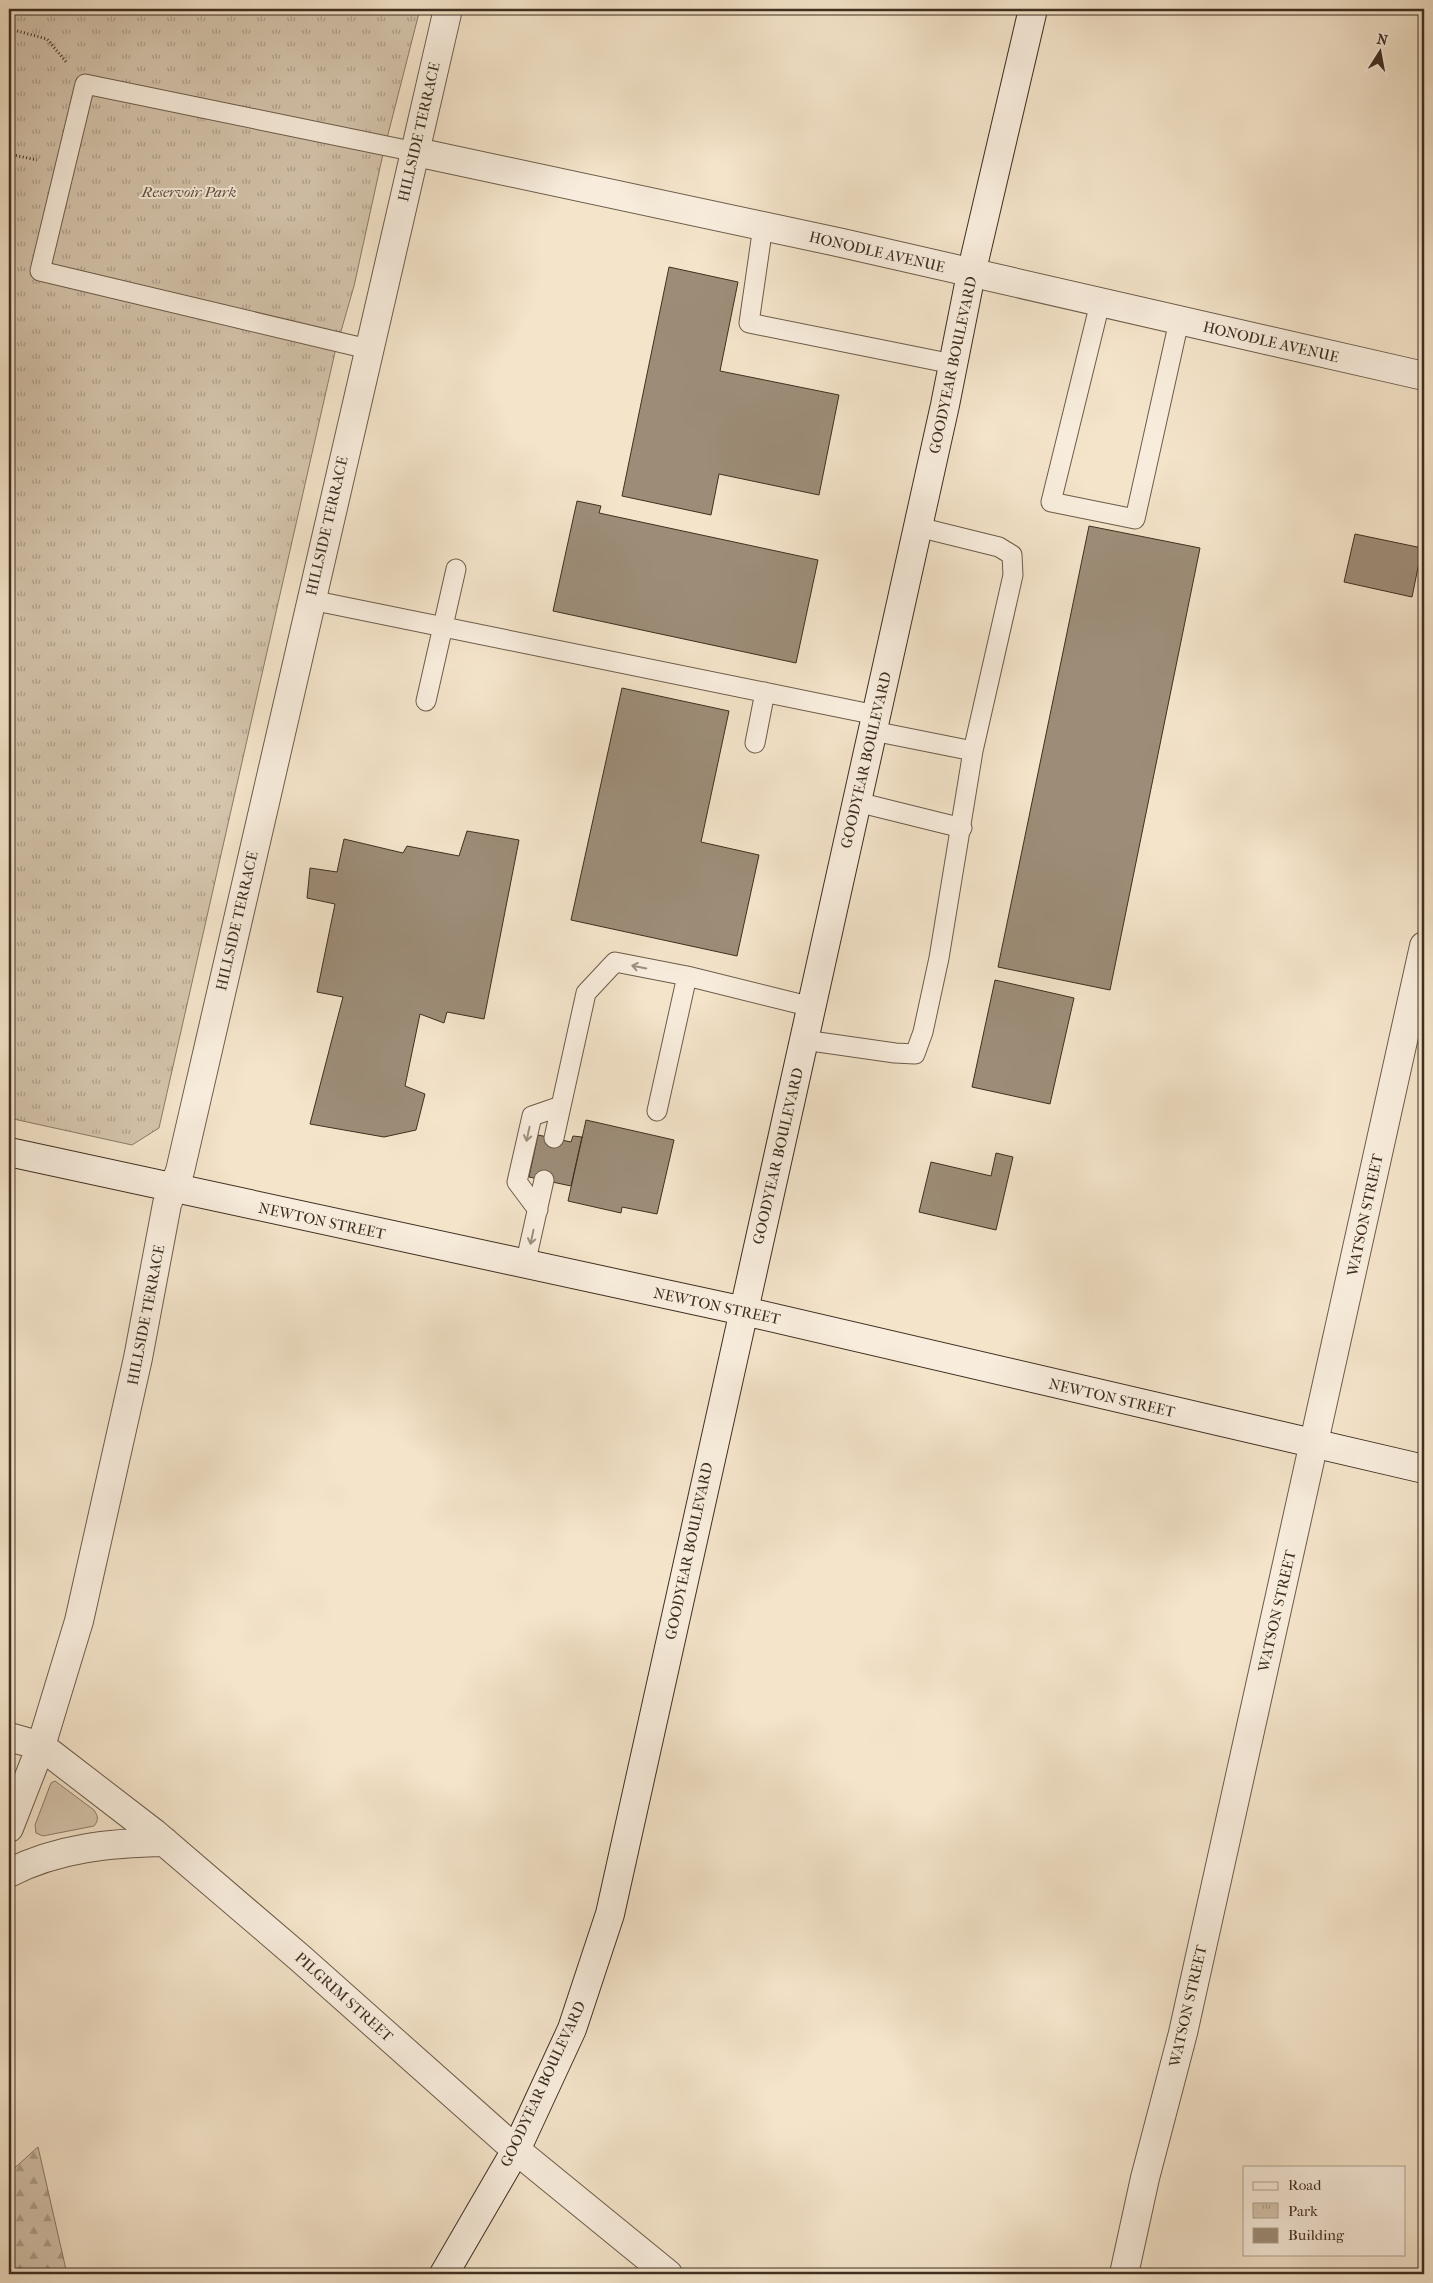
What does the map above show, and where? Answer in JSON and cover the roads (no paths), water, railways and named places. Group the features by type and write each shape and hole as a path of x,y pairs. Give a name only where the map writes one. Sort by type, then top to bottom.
{"street":[{"name":"HILLSIDE TERRACE","path":"9,1828 41,1746 79,1621 138,1358 167,1204 180,1172 310,600 448,9"},
{"name":"GOODYEAR BOULEVARD","path":"444,2274 516,2150 572,2029 610,1914 918,527 971,274 1033,9"},
{"name":"HONODLE AVENUE","path":"416,152 764,226 1424,376"},
{"name":"WATSON STREET","path":"1124,2274 1145,2178 1183,2032 1424,946"},
{"name":"NEWTON STREET","path":"9,1152 172,1189 744,1311 1314,1445 1424,1469"},
{"name":"PILGRIM STREET","path":"9,1737 41,1746 165,1842 300,1958 516,2150 668,2274"},
{"path":"9,1873 74,1850 123,1843 165,1842"}],"lane":[{"path":"368,349 40,271 85,84 416,152"},
{"path":"764,226 749,323 953,364"},
{"path":"1100,303 1051,502 1135,519 1179,321"},
{"path":"804,1040 895,1053 915,1054 923,1032 939,958 962,828 973,751 1013,575 1012,555 999,547 918,527"},
{"path":"426,700 456,569"},
{"path":"310,600 765,692 973,751"},
{"path":"755,743 765,692"},
{"path":"857,802 962,828"},
{"path":"554,1138 586,993 616,962 687,976 812,1007"},
{"path":"657,1111 687,976"},
{"path":"538,1210 517,1182 532,1116 561,1106"},
{"path":"526,1265 544,1180"}],"park label":[{"name":"Reservoir Park","path":"189,192"}]}
